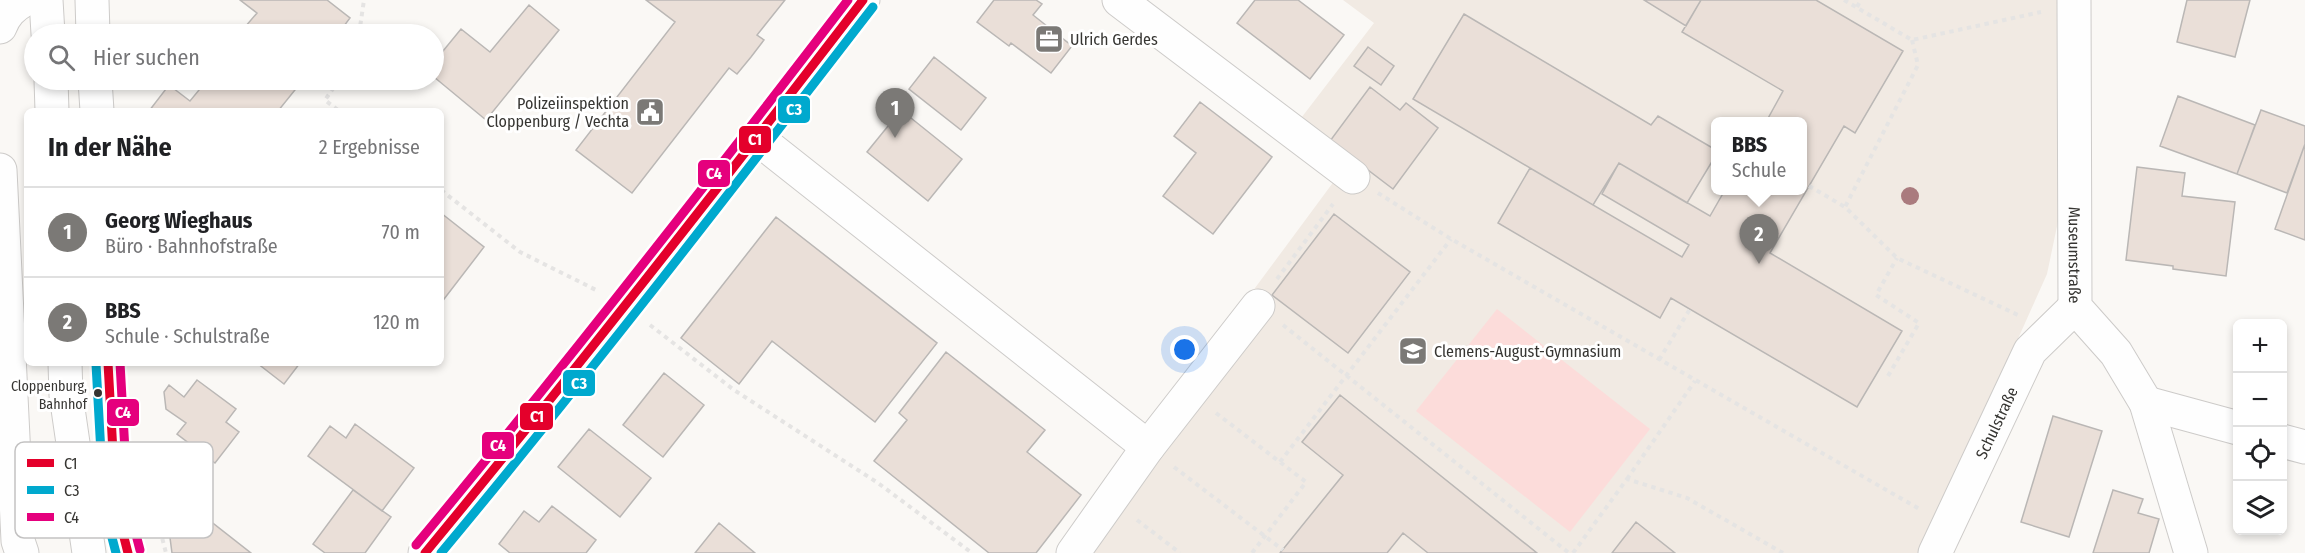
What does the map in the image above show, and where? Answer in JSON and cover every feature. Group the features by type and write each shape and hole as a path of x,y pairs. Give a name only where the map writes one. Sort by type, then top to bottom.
{"street":[{"path":"0,27 4,17 14,6 24,0"},
{"path":"46,0 47,24"},
{"path":"92,0 93,24"},
{"path":"425,553 504,458 863,0"},
{"path":"1119,0 1346,187"},
{"name":"Museumstraße","path":"2074,2 2075,307 2116,353 2146,403 2191,553"},
{"path":"51,90 52,108"},
{"path":"96,90 97,108"},
{"path":"757,138 1148,447"},
{"path":"0,170 15,479"},
{"path":"1073,553 1148,447 1258,306"},
{"name":"Schulstraße","path":"1942,539 2030,351 2075,307"},
{"path":"65,366 66,395 73,442"},
{"path":"108,366 112,442"},
{"path":"2146,403 2234,427"},
{"path":"2287,442 2305,447"},
{"path":"18,538 22,553"},
{"path":"87,538 89,553"},
{"path":"124,538 128,553"}],"path":[{"path":"360,24 364,0"},
{"path":"1844,0 1912,40 2074,2"},
{"path":"1857,7 1861,0"},
{"path":"1845,207 1918,65 1912,40"},
{"path":"332,90 325,100 335,108"},
{"path":"1809,186 1845,207 1897,258 2051,331"},
{"path":"1695,381 1627,479 1571,553 1258,306 1346,187 1451,239 1695,381 1942,539"},
{"path":"444,192 520,252 624,305 734,390 878,483 972,553"},
{"path":"1280,462 1451,239"},
{"path":"1888,376 1919,322 1876,295 1897,258"},
{"path":"1659,360 1690,309"},
{"path":"1191,394 1306,482 1252,553"},
{"path":"1148,447 1283,550"},
{"path":"1627,479 1686,498 1783,553"},
{"path":"1110,499 1180,553"},
{"path":"162,538 166,553"}],"shaded area":[{"path":"1343,0 2058,0 2060,212 2047,274 1922,553 1059,553 1346,165 1295,126 1374,23"},
{"path":"1497,309 1650,429 1570,532 1416,411"}],"building":[{"path":"240,0 327,0 350,18 346,24 248,24 257,13"},
{"name":"Polizeiinspektion Cloppenburg / Vechta","path":"646,0 785,0 757,35 764,40 751,57 737,74 729,68 632,193 576,150 675,22"},
{"path":"994,0 1036,0 1042,4 1033,15 1072,46 1051,73 1011,43 1009,46 977,22"},
{"path":"1255,0 1298,0 1344,35 1310,79 1237,23"},
{"path":"1644,0 1701,0 1686,26"},
{"path":"1701,0 1816,0 1903,51 1855,133 1844,126 1807,190 1807,117 1769,117 1783,91 1682,32"},
{"path":"2187,0 2250,0 2235,57 2177,42"},
{"path":"529,5 559,30 486,120 444,85 444,50 461,29 490,52"},
{"path":"1464,14 1651,125 1658,116 1711,147 1711,163 1687,203 1619,163 1593,205 1413,99"},
{"path":"1368,47 1394,66 1381,85 1354,66"},
{"path":"934,57 986,98 961,130 909,89"},
{"path":"1370,87 1400,110 1406,103 1438,128 1393,189 1330,141"},
{"path":"165,90 176,90 190,101 199,90 295,90 280,108 151,108"},
{"path":"2178,96 2255,125 2237,174 2160,146"},
{"path":"1200,102 1272,157 1213,234 1163,196 1196,153 1174,136"},
{"path":"901,110 962,159 928,201 867,152"},
{"path":"2261,110 2305,126 2305,144 2287,193 2237,174"},
{"path":"2305,144 2305,240 2275,229"},
{"path":"1619,163 1710,216 1722,195 1804,195 1770,253 1902,331 1857,407 1671,298 1660,318 1498,223 1530,168 1682,257 1689,245 1602,194"},
{"path":"2137,167 2185,173 2182,196 2235,202 2226,276 2126,260"},
{"path":"1334,214 1410,272 1348,353 1272,295"},
{"path":"444,215 484,247 444,299"},
{"path":"776,217 937,343 875,422 772,341 739,384 681,338"},
{"path":"946,352 1045,430 1027,452 1081,495 1036,553 989,553 874,461 907,420 899,413"},
{"path":"261,366 298,366 284,384"},
{"path":"664,373 704,405 663,457 623,425"},
{"path":"197,380 236,409 226,422 239,432 215,463 213,461 213,442 187,442 177,434 186,423 166,409 164,392 169,385 184,397"},
{"path":"1340,395 1537,553 1428,553 1403,533 1387,553 1280,553 1343,475 1302,442"},
{"path":"2053,416 2102,431 2069,537 2021,522"},
{"path":"355,424 414,468 382,511 308,456 330,426 346,438"},
{"path":"589,429 651,478 620,517 558,467"},
{"path":"353,490 391,517 365,553 325,553 313,544"},
{"path":"2113,490 2143,499 2138,513 2159,519 2149,553 2093,553"},
{"path":"552,506 596,540 586,553 510,553 499,544 524,511 539,522"},
{"path":"1636,522 1675,553 1612,553"},
{"path":"213,523 251,553 172,553 170,538 213,538"},
{"path":"719,523 755,553 695,553"}],"transit line":[{"name":"C4","path":"416,545 635,275 848,0"},
{"name":"C1","path":"425,553 647,278 863,0"},
{"name":"C3","path":"441,553 605,351 873,7"},
{"name":"C3","path":"96,366 100,442"},
{"name":"C1","path":"108,366 112,442"},
{"name":"C4","path":"120,366 124,442"},
{"name":"C3","path":"112,538 116,553"},
{"name":"C1","path":"124,538 128,553"},
{"name":"C4","path":"137,538 140,550"}],"place":[{"name":"Ulrich Gerdes","path":"1049,39"},
{"name":"Polizeiinspektion Cloppenburg / Vechta","path":"650,112"},
{"name":"Georg Wieghaus","path":"895,138"},
{"name":"BBS","path":"1759,264"},
{"name":"Clemens-August-Gymnasium","path":"1413,351"},
{"name":"Cloppenburg, Bahnhof","path":"98,393"}]}
